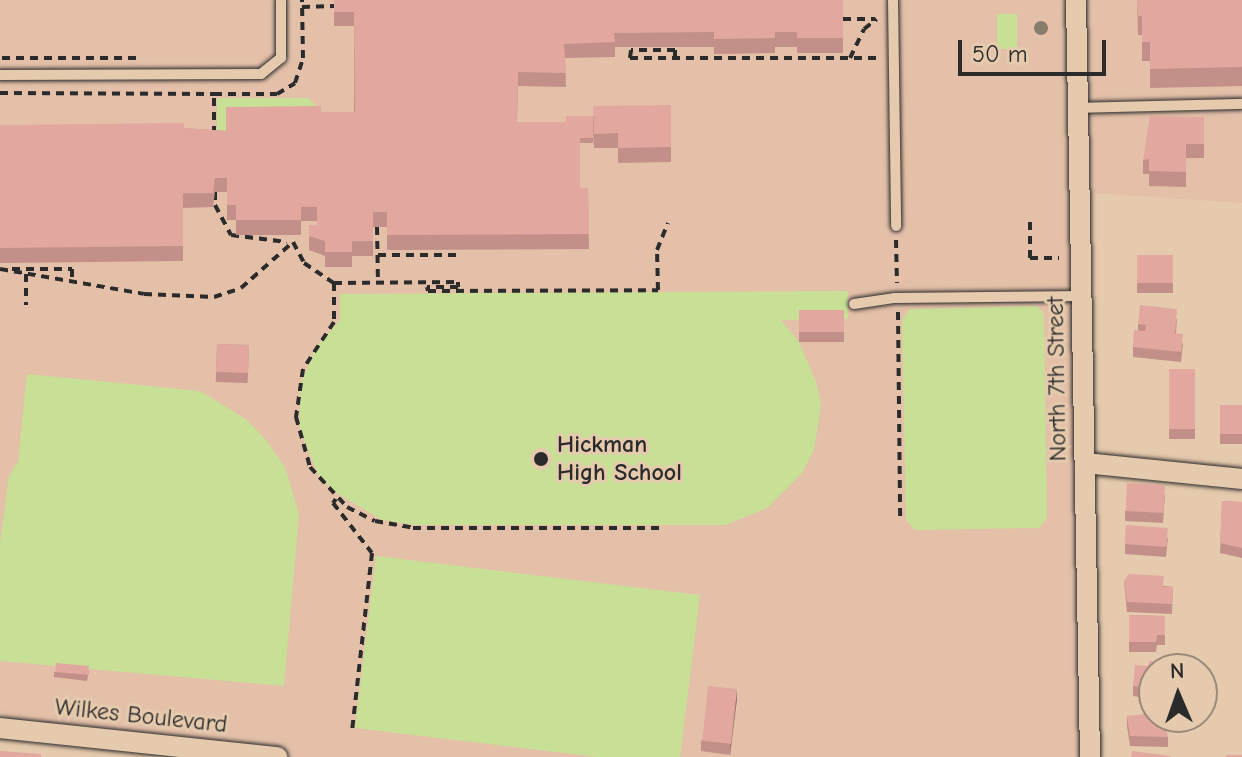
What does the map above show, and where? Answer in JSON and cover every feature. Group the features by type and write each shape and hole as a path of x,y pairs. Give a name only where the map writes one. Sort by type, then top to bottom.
{"street":[{"name":"North 7th Street","path":"1076,0 1090,757"},
{"path":"1085,463 1242,479"},
{"name":"Wilkes Boulevard","path":"0,728 277,757"}],"lane":[{"path":"0,75 261,74 281,58 281,0"},
{"path":"893,0 896,226"},
{"path":"1078,108 1242,104"},
{"path":"854,304 897,298 1082,296"}],"path":[{"path":"302,7 334,6"},
{"path":"843,19 877,19 864,29 850,58"},
{"path":"675,58 675,50 631,50 630,58 675,58 850,58 878,58"},
{"path":"0,93 214,94"},
{"path":"215,192 215,205 231,235 293,242 317,275 334,283 458,282 458,287 427,287 428,291 658,290 657,250 668,223"},
{"path":"1030,222 1030,258 1059,258"},
{"path":"896,226 900,517"},
{"path":"377,227 378,283"},
{"path":"0,269 72,283 214,297 241,288 281,254 287,242"},
{"path":"378,255 462,255"},
{"path":"71,262 72,283"},
{"path":"0,269 72,269"},
{"path":"26,274 26,305"},
{"path":"334,283 334,322 303,369 296,406 305,457 336,499 365,518 413,528 662,528"},
{"path":"336,499 333,503 372,553 352,730"}],"shaded area":[{"name":"Hickman High School","path":"0,0 1242,0 1242,203 1078,192 1088,757 251,757 0,727"}],"green space":[{"path":"997,14 1017,14 1017,49 997,49"},
{"path":"217,98 309,98 319,109 226,121 226,145 217,145"},
{"path":"848,291 848,319 781,320 799,342 816,382 821,405 814,450 802,473 767,508 725,525 415,525 382,520 335,492 318,474 300,430 300,385 316,347 340,320 340,294"},
{"path":"1037,306 1044,314 1047,518 1039,528 915,530 906,520 902,320 910,309"},
{"path":"27,374 200,391 247,420 266,440 285,467 299,514 284,686 0,661 0,544 9,476 18,462"},
{"path":"376,556 700,595 680,757 597,757 355,728"}],"building":[{"path":"334,0 843,0 843,38 797,38 797,32 775,32 775,38 714,39 714,32 614,33 615,42 564,44 566,73 518,72 517,122 566,122 566,130 580,130 580,188 588,188 589,234 387,235 387,212 373,212 373,241 352,241 352,252 325,252 325,241 309,236 309,225 317,225 317,207 301,207 301,220 236,220 236,205 227,205 227,178 215,178 213,193 183,193 183,246 0,248 0,125 184,123 184,128 226,131 226,107 321,106 321,112 355,112 354,12 334,12"},
{"path":"1137,0 1242,0 1242,67 1150,69 1150,42 1142,42 1142,16 1138,16"},
{"path":"671,105 671,147 618,148 618,133 594,134 593,106"},
{"path":"566,116 593,116 593,138 580,138 580,130 566,130"},
{"path":"1150,116 1204,117 1204,144 1186,144 1186,172 1149,171 1149,159 1143,160"},
{"path":"1137,255 1173,255 1173,283 1137,283"},
{"path":"1140,305 1177,309 1175,333 1183,334 1181,352 1133,347 1134,330 1145,331 1146,325 1138,324"},
{"path":"799,310 844,310 844,332 799,332"},
{"path":"217,344 249,345 248,373 216,372"},
{"path":"1169,369 1195,369 1195,429 1169,429"},
{"path":"1220,405 1242,405 1242,434 1220,434"},
{"path":"1127,483 1165,485 1163,513 1126,511"},
{"path":"1222,501 1242,502 1242,548 1220,543"},
{"path":"1126,525 1168,528 1167,547 1125,544"},
{"path":"1129,574 1164,576 1163,587 1173,587 1172,604 1127,602 1124,581"},
{"path":"1129,615 1165,616 1165,635 1157,635 1156,642 1129,642"},
{"path":"56,663 89,666 88,675 55,672"},
{"path":"1135,665 1138,665 1138,687 1133,686"},
{"path":"708,686 737,689 731,744 702,741"},
{"path":"1138,715 1138,733 1167,733 1168,737 1130,736 1127,716"},
{"path":"0,751 41,754 41,757 0,757"},
{"path":"1132,751 1171,756 1171,757 1131,757"}],"place":[{"name":"Hickman High School","path":"541,459"}]}
